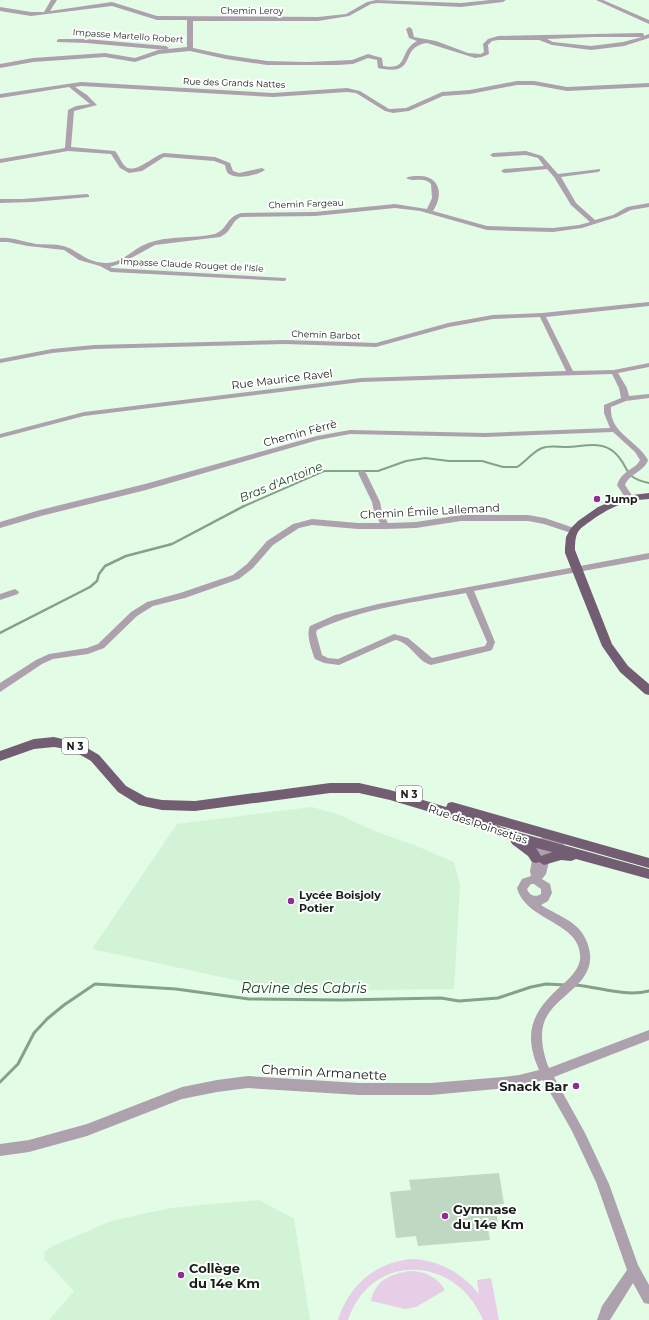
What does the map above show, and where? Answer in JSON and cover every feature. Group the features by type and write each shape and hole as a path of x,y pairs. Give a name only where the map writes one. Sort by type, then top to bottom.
{"main road":[{"path":"649,496 629,497 613,502 600,509 574,531 570,541 570,553 611,653 624,670 649,691"},
{"name":"Rue des Poinsetias","path":"0,756 34,744 54,742 75,746 95,758 122,789 143,801 162,805 195,806 330,788 359,788 390,795 462,817 509,835 545,843 597,860 649,874"},
{"name":"Rue des Poinsetias","path":"162,805 327,781 367,783 537,831 591,848 649,863"},
{"path":"509,835 540,859 561,855 597,860"}],"street":[{"path":"46,14 54,0"},
{"path":"450,5 470,0"},
{"name":"Chemin Leroy","path":"0,9 31,14 46,14 112,4 153,17 190,19 329,18 349,14 369,3 378,1 464,5 503,0"},
{"path":"599,0 649,22"},
{"name":"Impasse Martello Robert","path":"59,41 86,41 190,49 190,19"},
{"path":"408,29 412,38 437,43 469,54 480,56 487,53 486,43 495,39 593,35 649,36"},
{"path":"540,38 552,43 591,48 624,44 649,36"},
{"path":"0,66 33,60 105,55 135,60 158,52 190,49 226,57 267,63 307,64 353,62 368,56 380,59 380,67 396,69 402,66 412,46 415,43 423,41"},
{"name":"Rue des Grands Nattes","path":"0,96 81,84 272,95 347,90 358,92 387,110 393,111 407,110 442,94 470,92 517,83 534,83 567,89 649,84"},
{"path":"68,149 71,110 78,107 94,105 85,96 69,85"},
{"path":"0,161 68,149 113,152 125,169 133,171 145,167 156,157 164,155 219,160 228,164 230,172 235,175 262,170"},
{"path":"493,155 531,153 540,157 557,176 573,204 594,223"},
{"path":"504,170 550,167"},
{"path":"557,176 598,170"},
{"path":"409,178 425,178 432,182 436,192 436,200 434,207 429,211"},
{"path":"0,201 40,200 87,196"},
{"name":"Chemin Fargeau","path":"0,240 11,239 26,244 63,249 81,259 101,264 116,263 143,247 156,242 218,235 228,229 230,220 235,216 241,215 315,214 395,206 429,211 486,228 553,230 580,227 615,216 629,208 649,205"},
{"name":"Impasse Claude Rouget de l'Isle","path":"101,264 111,270 284,279"},
{"name":"Chemin Barbot","path":"0,361 52,351 94,347 285,342 376,345 448,324 493,317 542,315 649,304"},
{"path":"542,315 570,372"},
{"name":"Rue Maurice Ravel","path":"0,436 84,414 361,380 570,372 614,372 649,365"},
{"path":"614,372 625,392 625,399"},
{"path":"629,497 621,485 623,479 629,472 646,464 642,455 618,436 614,430 607,410 608,405 625,399 649,396"},
{"name":"Chemin Fèrrè","path":"0,525 40,513 146,487 339,433 361,432 485,435 614,430"},
{"path":"362,473 376,502 378,512 386,526"},
{"name":"Chemin Émile Lallemand","path":"0,688 39,662 52,656 88,651 101,646 134,614 150,604 182,596 236,577 250,566 270,543 296,526 312,522 358,526 386,526 416,525 461,518 528,518 545,521 574,531"},
{"path":"469,589 491,642 489,648 430,662 424,658 406,639 394,637 339,662 327,661 318,657 312,633 314,628 327,621 352,613 469,589 649,556"},
{"path":"0,597 15,592"},
{"path":"537,831 545,843"},
{"path":"545,843 554,840 579,847 591,848"},
{"path":"545,843 540,859 541,874 526,882 522,888 524,896 533,905 547,914 565,922 581,937 585,949 585,957 581,973 547,1007 540,1019 537,1038 539,1051 546,1074 575,1125 597,1171 634,1270 649,1298"},
{"path":"529,900 540,901 547,893 546,887 536,878"},
{"path":"544,898 549,909 557,918"},
{"name":"Chemin Armanette","path":"0,1150 29,1146 87,1130 182,1093 217,1086 248,1082 359,1089 431,1089 519,1081 546,1074 594,1058 649,1035"},
{"path":"603,1320 607,1311 634,1270"}],"shaded area":[{"name":"Lycée Boisjoly Potier","path":"312,807 337,814 377,832 414,845 454,862 460,885 454,989 286,991 92,949 177,824"},
{"name":"Collège du 14e Km","path":"259,1200 294,1219 310,1320 49,1320 74,1291 44,1259 45,1251 53,1246 111,1221 170,1208"},
{"path":"416,1259 435,1263 451,1270 473,1287 479,1294 477,1280 491,1278 499,1320 483,1320 471,1299 454,1283 435,1273 415,1270 394,1272 376,1281 360,1297 348,1320 338,1320 349,1295 367,1276 389,1264 402,1260"},
{"path":"410,1271 421,1272 434,1278 445,1290 416,1307 405,1309 371,1301 376,1288 385,1279 396,1274"}],"building":[{"name":"Gymnase du 14e Km","path":"499,1173 504,1204 495,1205 499,1228 488,1229 490,1240 418,1246 416,1236 396,1238 390,1192 411,1190 409,1180"}],"waterway":[{"name":"Bras d'Antoine","path":"243,507 324,471 378,471 406,461 425,458 449,461 482,461 503,467 517,467 538,450 551,446 566,447 597,445 609,448 623,462 630,475 640,481 649,483"},
{"name":"Bras d'Antoine","path":"0,633 90,587 97,581 99,574 105,566 126,556 172,544 243,507"},
{"name":"Ravine des Cabris","path":"0,1082 18,1064 34,1033 47,1019 64,1005 95,984 176,989 249,999 341,1000 441,998 459,1001 498,998 531,987 546,984 566,985"},
{"name":"Ravine des Cabris","path":"575,985 630,993 649,991"}],"place":[{"name":"Jump","path":"597,499"},
{"name":"Lycée Boisjoly Potier","path":"291,901"},
{"name":"Snack Bar","path":"576,1086"},
{"name":"Gymnase du 14e Km","path":"445,1216"},
{"name":"Collège du 14e Km","path":"181,1275"}]}
